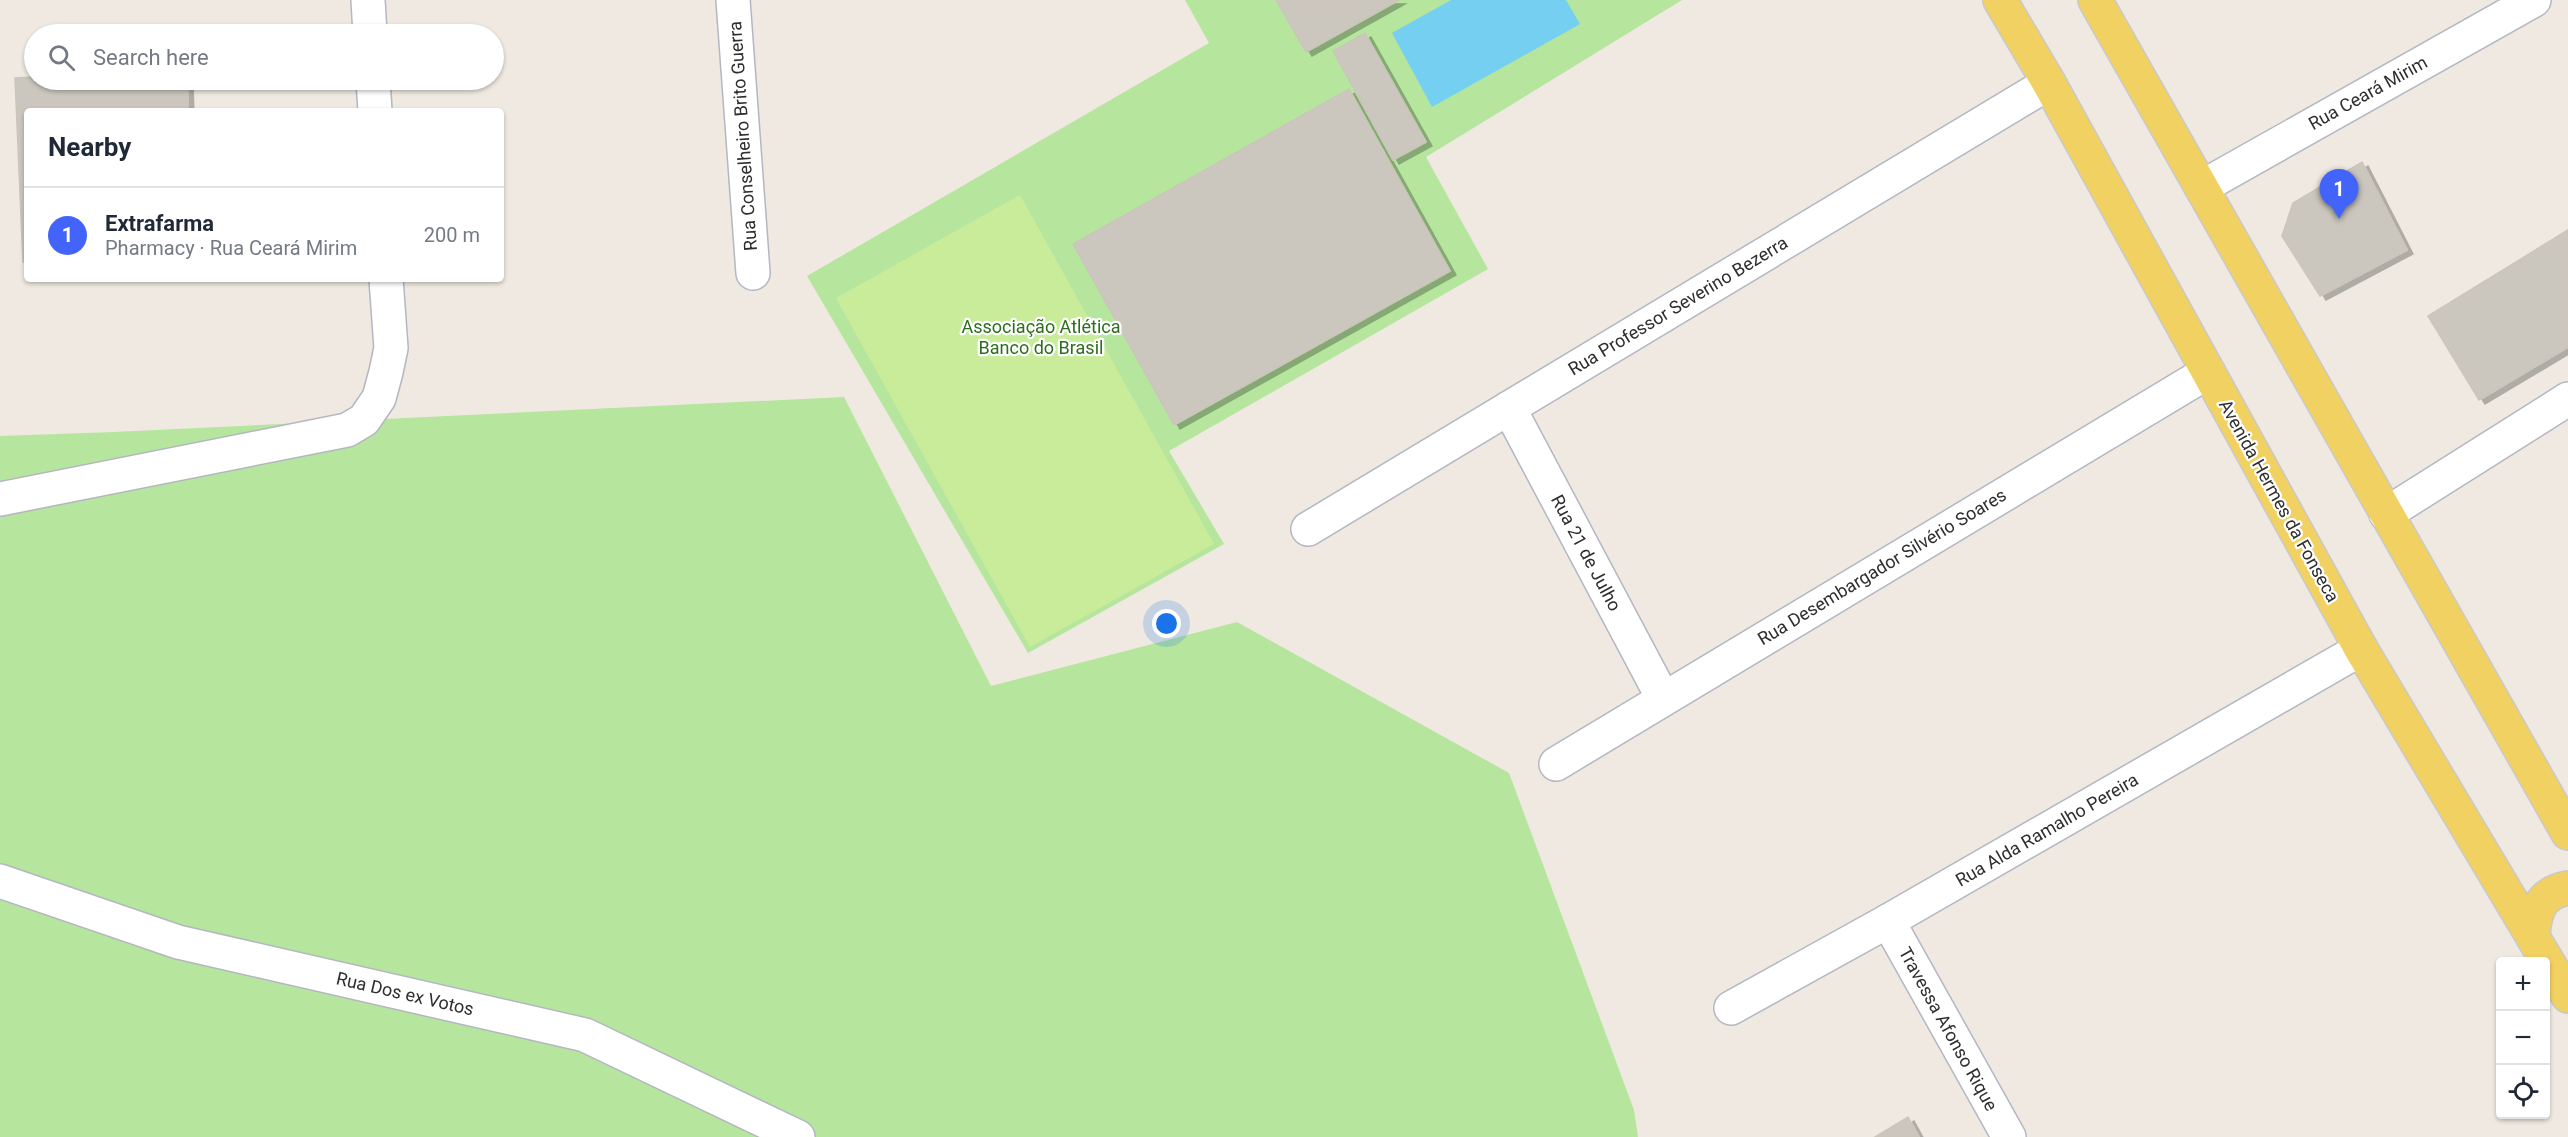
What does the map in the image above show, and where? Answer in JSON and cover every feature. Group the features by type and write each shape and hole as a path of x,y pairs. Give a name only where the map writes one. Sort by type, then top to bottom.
{"main road":[{"name":"Avenida Hermes da Fonseca","path":"2000,0 2049,83 2361,649 2568,996"},
{"path":"2095,0 2568,833"},
{"path":"2533,936 2534,914 2544,900 2559,890 2568,888"}],"street":[{"path":"368,0 369,24"},
{"name":"Rua Conselheiro Brito Guerra","path":"733,0 753,273"},
{"name":"Rua Ceará Mirim","path":"2202,187 2534,0"},
{"name":"Rua Professor Severino Bezerra","path":"1308,529 2049,83"},
{"path":"374,90 375,108"},
{"path":"0,499 346,430 364,420 378,398 391,348 386,282"},
{"name":"Rua Desembargador Silvério Soares","path":"1557,764 1663,698 2208,372"},
{"path":"2386,514 2568,399"},
{"name":"Rua 21 de Julho","path":"1509,408 1663,698"},
{"name":"Rua Alda Ramalho Pereira","path":"1731,1008 1888,921 2361,649"},
{"name":"Rua Dos ex Votos","path":"0,881 178,942 585,1035 798,1137"},
{"name":"Travessa Afonso Rique","path":"1888,921 2009,1137"}],"green space":[{"name":"Associação Atlética Banco do Brasil","path":"1185,0 1682,0 1426,157 1488,269 1169,451 1224,544 1028,653 807,276 1209,43"},
{"path":"1020,195 1214,544 1030,647 836,298"},
{"path":"844,397 991,686 1237,622 1509,773 1634,1110 1638,1137 0,1137 0,436"}],"water":[{"path":"1451,0 1566,0 1580,24 1432,107 1392,33"}],"building":[{"path":"1276,0 1399,0 1306,52"},
{"path":"1365,33 1426,142 1393,160 1333,51"},
{"path":"15,78 24,78 24,90 187,90 188,108 24,108 24,262 23,262"},
{"path":"1349,89 1450,271 1174,425 1073,244"},
{"path":"2362,162 2407,250 2320,296 2282,236 2293,203"},
{"path":"2568,230 2568,347 2479,400 2428,316"},
{"path":"1908,1117 1919,1137 1875,1137"}],"place":[{"name":"Extrafarma","path":"2339,219"}]}
